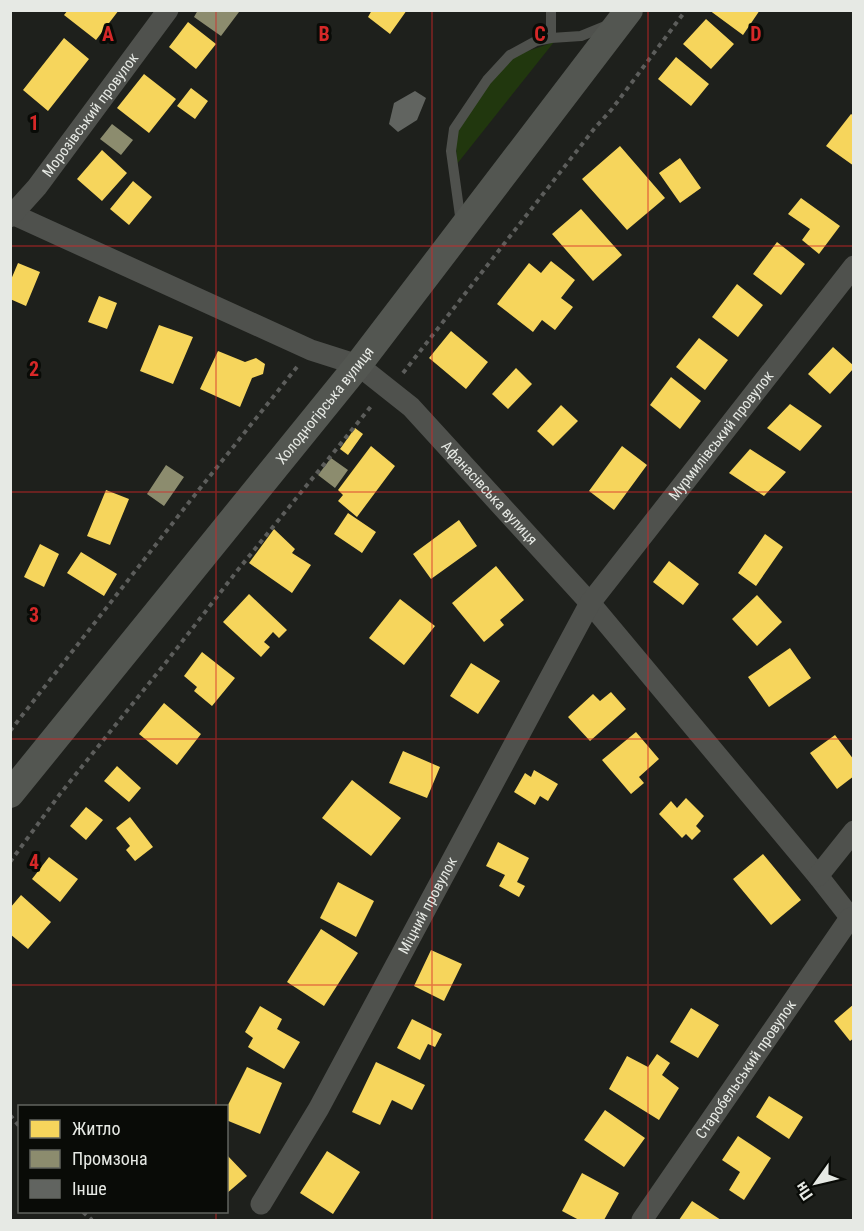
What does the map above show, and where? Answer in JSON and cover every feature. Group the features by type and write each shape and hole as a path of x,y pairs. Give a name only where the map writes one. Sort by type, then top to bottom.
{"main road":[{"name":"Холодногірська вулиця","path":"10,794 358,365 626,15"}],"street":[{"name":"Морозівський провулок","path":"11,215 37,187 168,10"},
{"name":"Афанасівська вулиця","path":"11,215 310,350 358,365 388,387 411,407 590,603 818,876 852,920"},
{"name":"Мурмилівський провулок","path":"590,603 854,266"},
{"name":"Міцний провулок","path":"261,1204 319,1108 590,603"},
{"path":"818,876 854,831"},
{"name":"Старобельський провулок","path":"642,1221 852,920"}],"lane":[{"path":"551,10 551,38"},
{"path":"462,228 450,151 453,129 487,80 510,55 536,41 581,36 626,15"}],"path":[{"path":"10,862 60,794 361,417 411,365 594,129 612,109 686,10"},
{"path":"10,731 310,350"}],"green space":[{"path":"554,42 457,164 455,127 508,58"}],"building: Житло":[{"path":"68,10 119,10 96,40 64,15"},
{"path":"372,10 407,10 390,34 368,17"},
{"path":"709,10 760,10 743,35"},
{"path":"706,19 734,44 711,69 683,44"},
{"path":"188,22 216,44 196,69 169,47"},
{"path":"64,38 89,59 48,111 23,90"},
{"path":"676,57 709,84 691,106 658,79"},
{"path":"144,74 176,99 149,133 117,108"},
{"path":"191,88 208,101 195,119 177,106"},
{"path":"851,114 854,116 854,166 826,146"},
{"path":"620,146 665,198 627,230 582,179"},
{"path":"102,150 127,173 102,201 77,179"},
{"path":"680,158 701,188 680,203 659,173"},
{"path":"133,181 152,197 129,225 110,209"},
{"path":"801,198 840,226 819,254 802,240 810,229 788,214"},
{"path":"581,209 622,255 593,281 552,234"},
{"path":"777,242 805,264 781,295 753,274"},
{"path":"551,261 575,280 561,298 573,307 555,330 542,320 533,332 497,304 529,263 541,273"},
{"path":"18,263 40,272 26,306 10,299 10,282"},
{"path":"737,284 763,305 738,337 712,317"},
{"path":"99,296 117,303 107,329 88,322"},
{"path":"159,325 193,337 173,384 140,371"},
{"path":"451,331 488,362 466,389 429,358"},
{"path":"699,338 728,360 705,390 676,367"},
{"path":"833,347 854,368 830,394 808,374"},
{"path":"218,351 245,362 256,358 265,364 263,374 252,378 240,407 200,389"},
{"path":"516,368 532,384 508,409 492,394"},
{"path":"671,377 701,401 680,429 650,405"},
{"path":"790,404 822,426 800,451 767,428"},
{"path":"561,405 578,421 553,446 537,431"},
{"path":"355,428 363,434 348,455 340,449"},
{"path":"371,446 395,466 357,517 338,501 343,495 338,490"},
{"path":"622,446 647,465 614,510 589,491"},
{"path":"750,449 786,472 764,496 729,473"},
{"path":"106,490 129,499 110,545 87,536"},
{"path":"348,513 376,532 362,553 334,534"},
{"path":"459,520 477,546 431,579 413,554"},
{"path":"274,529 295,549 292,553 311,565 292,593 249,563"},
{"path":"765,534 783,547 756,586 738,573"},
{"path":"40,544 59,554 44,587 24,577"},
{"path":"81,552 117,574 104,596 67,573"},
{"path":"669,561 699,584 683,605 653,582"},
{"path":"496,566 524,600 500,620 504,625 484,642 452,603"},
{"path":"249,594 287,630 279,638 273,632 264,642 270,647 261,657 223,622"},
{"path":"757,595 782,622 757,646 732,619"},
{"path":"400,599 435,626 404,665 369,638"},
{"path":"790,648 811,678 769,707 748,677"},
{"path":"202,652 235,678 212,706 194,691 197,687 184,676"},
{"path":"471,663 500,681 478,714 450,696"},
{"path":"611,692 626,709 590,741 568,717 593,694 600,701"},
{"path":"164,703 201,734 177,765 139,734"},
{"path":"636,732 659,759 639,777 644,783 631,794 602,760"},
{"path":"835,735 854,760 854,776 837,789 810,753"},
{"path":"403,751 440,767 427,798 389,783"},
{"path":"117,766 141,788 129,802 104,781"},
{"path":"534,770 558,784 548,801 540,796 535,805 514,792 525,773 531,777"},
{"path":"352,780 401,818 371,856 322,818"},
{"path":"686,798 704,816 696,826 701,831 692,840 686,834 682,838 659,814 671,801 677,808"},
{"path":"86,807 103,820 86,840 70,826"},
{"path":"130,817 153,847 135,861 126,850 130,846 116,828"},
{"path":"498,842 529,858 517,882 525,886 519,897 499,886 505,875 486,866"},
{"path":"763,854 801,900 771,925 733,879"},
{"path":"49,857 78,879 60,902 32,879"},
{"path":"338,882 374,901 356,937 320,918"},
{"path":"21,895 51,922 28,949 10,934 10,908"},
{"path":"321,929 358,953 324,1006 287,982"},
{"path":"431,950 462,964 444,1001 414,986"},
{"path":"854,1004 854,1038 850,1041 834,1021"},
{"path":"260,1006 282,1019 277,1029 300,1042 284,1069 248,1047 253,1038 245,1032"},
{"path":"691,1008 719,1025 698,1058 670,1042"},
{"path":"412,1019 442,1034 435,1047 428,1044 420,1060 397,1048"},
{"path":"657,1054 670,1063 662,1075 679,1088 659,1120 609,1089 627,1056 648,1067"},
{"path":"376,1062 425,1085 412,1110 392,1100 380,1125 352,1112"},
{"path":"247,1067 282,1083 260,1134 228,1121 228,1105"},
{"path":"769,1096 803,1117 789,1139 756,1117"},
{"path":"605,1110 645,1138 624,1167 584,1140"},
{"path":"738,1136 771,1158 744,1200 729,1190 740,1172 722,1160"},
{"path":"327,1151 360,1172 333,1214 300,1193"},
{"path":"228,1156 247,1176 228,1192"},
{"path":"582,1173 619,1193 604,1220 579,1220 562,1211"},
{"path":"692,1201 721,1220 679,1220"}],"building: Промзона":[{"path":"198,10 237,10 239,12 221,36 194,17"},
{"path":"112,124 133,140 121,155 100,139"},
{"path":"331,458 348,470 335,488 318,475"},
{"path":"166,465 184,477 164,506 147,494"}],"building: Інше":[{"path":"415,91 426,98 417,120 398,132 389,124 394,103"}]}
